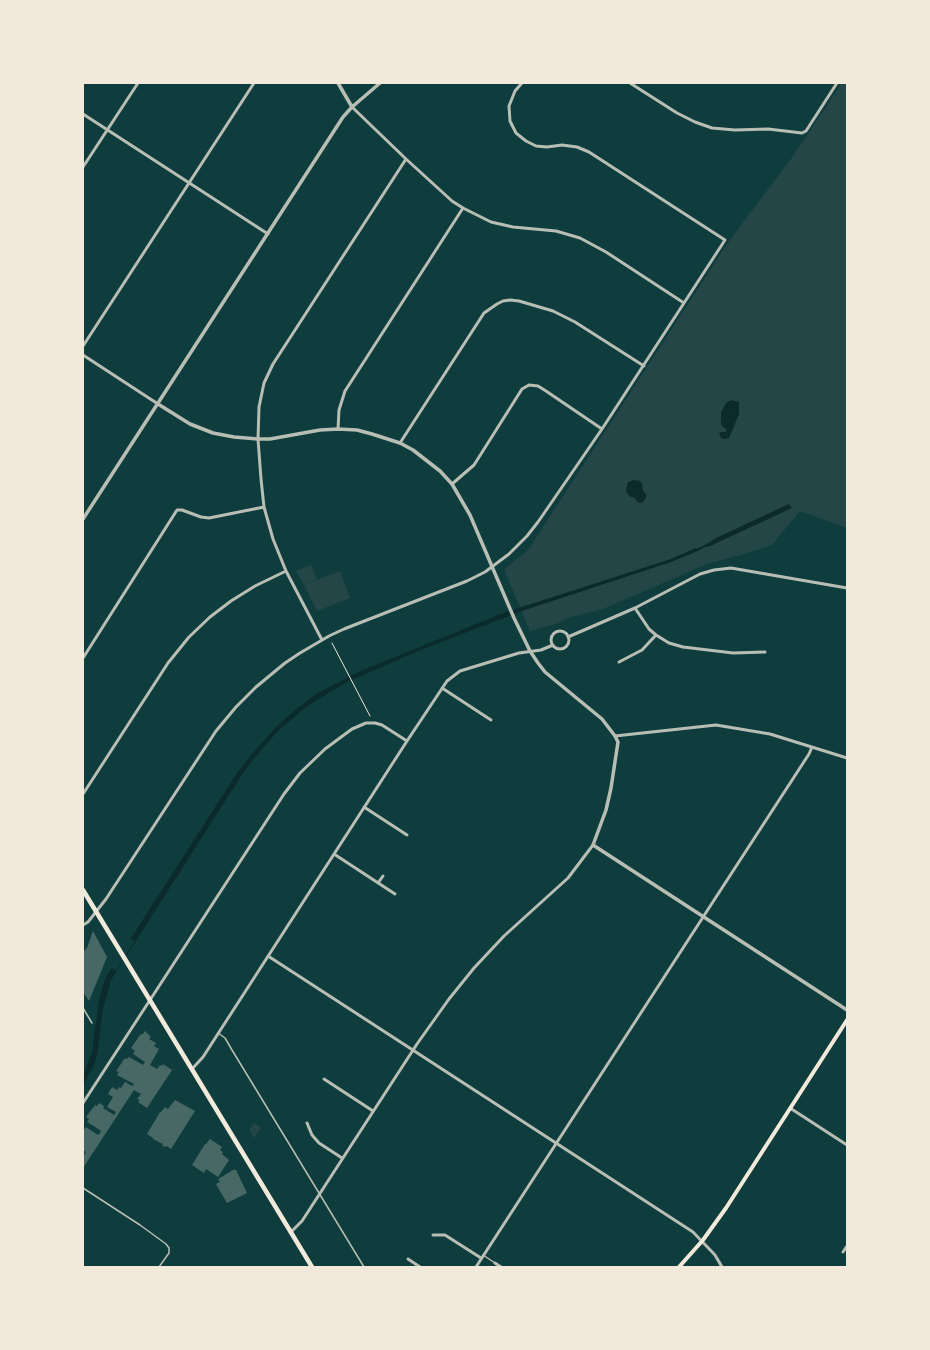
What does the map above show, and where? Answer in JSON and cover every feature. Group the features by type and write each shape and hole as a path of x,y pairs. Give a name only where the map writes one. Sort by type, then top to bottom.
{"main road":[{"path":"83,890 312,1267"},
{"path":"681,1266 726,1208 847,1020"}],"street":[{"path":"83,168 138,83"},
{"path":"83,346 254,83"},
{"path":"338,83 352,107 406,160 462,208 491,222 513,227 556,231 580,238 606,252 684,303"},
{"path":"83,519 343,117 352,107 380,83"},
{"path":"83,925 88,922 97,912 216,731 236,707 256,687 285,664 322,640 344,629 467,581 493,567 518,545 538,522 602,429 725,240 589,152 577,147 562,145 547,147 536,146 526,141 516,133 510,121 509,106 515,91 522,83"},
{"path":"630,83 677,113 712,128 735,130 768,129 802,133 806,131 837,83"},
{"path":"83,114 268,234"},
{"path":"322,640 286,571 273,539 264,507 260,479 258,439 259,407 264,383 273,364 406,160"},
{"path":"338,429 339,410 345,391 462,208"},
{"path":"400,443 484,313 497,304 510,300 519,301 553,312 575,322 644,366"},
{"path":"83,355 190,424 213,433 234,437 270,439 320,430 356,430 400,443 425,459 452,484 470,515 514,618 530,651 545,672 602,719 616,736 618,742 606,810 593,845 568,878 504,936 474,968 434,1018 302,1221 291,1232"},
{"path":"452,484 474,465 522,389 529,385 538,386 602,429"},
{"path":"83,658 177,510 182,510 201,517 209,518 264,507"},
{"path":"568,637 635,608 700,574 714,570 731,568 847,588"},
{"path":"83,794 168,663 189,637 230,601 255,586 286,571"},
{"path":"635,608 649,629 656,636 669,643 683,647 733,653 766,652"},
{"path":"556,632 564,633 568,637 568,642 564,648 559,649 553,644 552,636 556,632"},
{"path":"619,662 642,650 656,636"},
{"path":"192,1069 203,1057 447,681 460,672 519,653 541,650 553,644"},
{"path":"442,688 491,720"},
{"path":"83,1103 284,794 300,774 325,749 352,729 366,723 382,725 407,741"},
{"path":"616,736 716,725 770,734 847,758"},
{"path":"476,1267 809,754 812,747"},
{"path":"364,807 407,835"},
{"path":"593,845 847,1010"},
{"path":"334,854 395,894"},
{"path":"378,883 383,876"},
{"path":"268,956 693,1232 715,1255 722,1267"},
{"path":"324,1079 373,1111"},
{"path":"790,1108 847,1145"},
{"path":"307,1123 312,1135 319,1143 342,1158"},
{"path":"433,1235 445,1235 482,1257"},
{"path":"843,1252 847,1246"},
{"path":"408,1259 420,1267"},
{"path":"495,1263 501,1267"}],"lane":[{"path":"83,1008 92,1023"},
{"path":"218,1033 225,1038 364,1267"},
{"path":"83,1188 140,1225 166,1244 169,1248 169,1253 159,1267"},
{"path":"482,1257 495,1263"}],"path":[{"path":"332,643 370,716"}],"shaded area":[{"path":"842,83 847,83 847,528 800,511 772,545 709,563 603,609 571,617 556,624 530,631 505,569 528,550 729,241 791,159"},
{"path":"731,400 739,402 739,414 729,438 724,439 721,438 719,433 727,430 721,425 721,412 726,403"},
{"path":"634,480 640,481 643,491 646,494 646,498 640,503 636,501 635,498 629,496 626,491 628,482"},
{"path":"789,504 792,508 708,547 707,544 714,539"},
{"path":"696,548 698,551 671,562 522,611 423,649 347,682 306,707 278,731 241,776 111,980 103,1009 97,1055 94,1065 83,1085 83,1076 92,1053 99,1001 106,977 237,773 276,727 296,709 318,693 356,673 503,613 671,559"},
{"path":"311,565 317,579 304,585 296,571"},
{"path":"340,571 350,598 317,611 304,585"},
{"path":"254,1123 261,1128 254,1138 249,1130"}],"pier":[{"path":"130,938 135,941 116,971 111,968"}],"building":[{"path":"93,931 107,957 89,1001 83,992 83,952 87,948"},
{"path":"145,1031 151,1037 149,1039 156,1043 154,1046 159,1049 150,1065 157,1069 163,1064 172,1070 147,1108 138,1102 140,1100 137,1099 141,1094 134,1090 83,1168 83,1157 86,1152 83,1150 83,1128 85,1129 86,1127 98,1135 101,1132 87,1122 89,1119 86,1117 95,1105 97,1106 99,1103 104,1106 103,1108 114,1115 116,1112 107,1107 113,1097 108,1094 112,1087 117,1090 119,1087 121,1088 125,1082 132,1086 134,1084 117,1075 119,1072 116,1071 125,1058 127,1059 129,1057 143,1065 145,1062 133,1054 135,1051 131,1048 140,1035"},
{"path":"175,1100 195,1111 171,1149 167,1146 165,1147 162,1145 163,1144 147,1134 160,1112 165,1107 168,1109"},
{"path":"210,1139 222,1147 220,1150 223,1152 222,1154 229,1160 218,1177 206,1169 204,1173 192,1165 205,1144"},
{"path":"233,1170 236,1170 247,1193 227,1203 216,1184 220,1182 218,1179"}],"waterway":[{"path":"695,551 709,544"}]}
